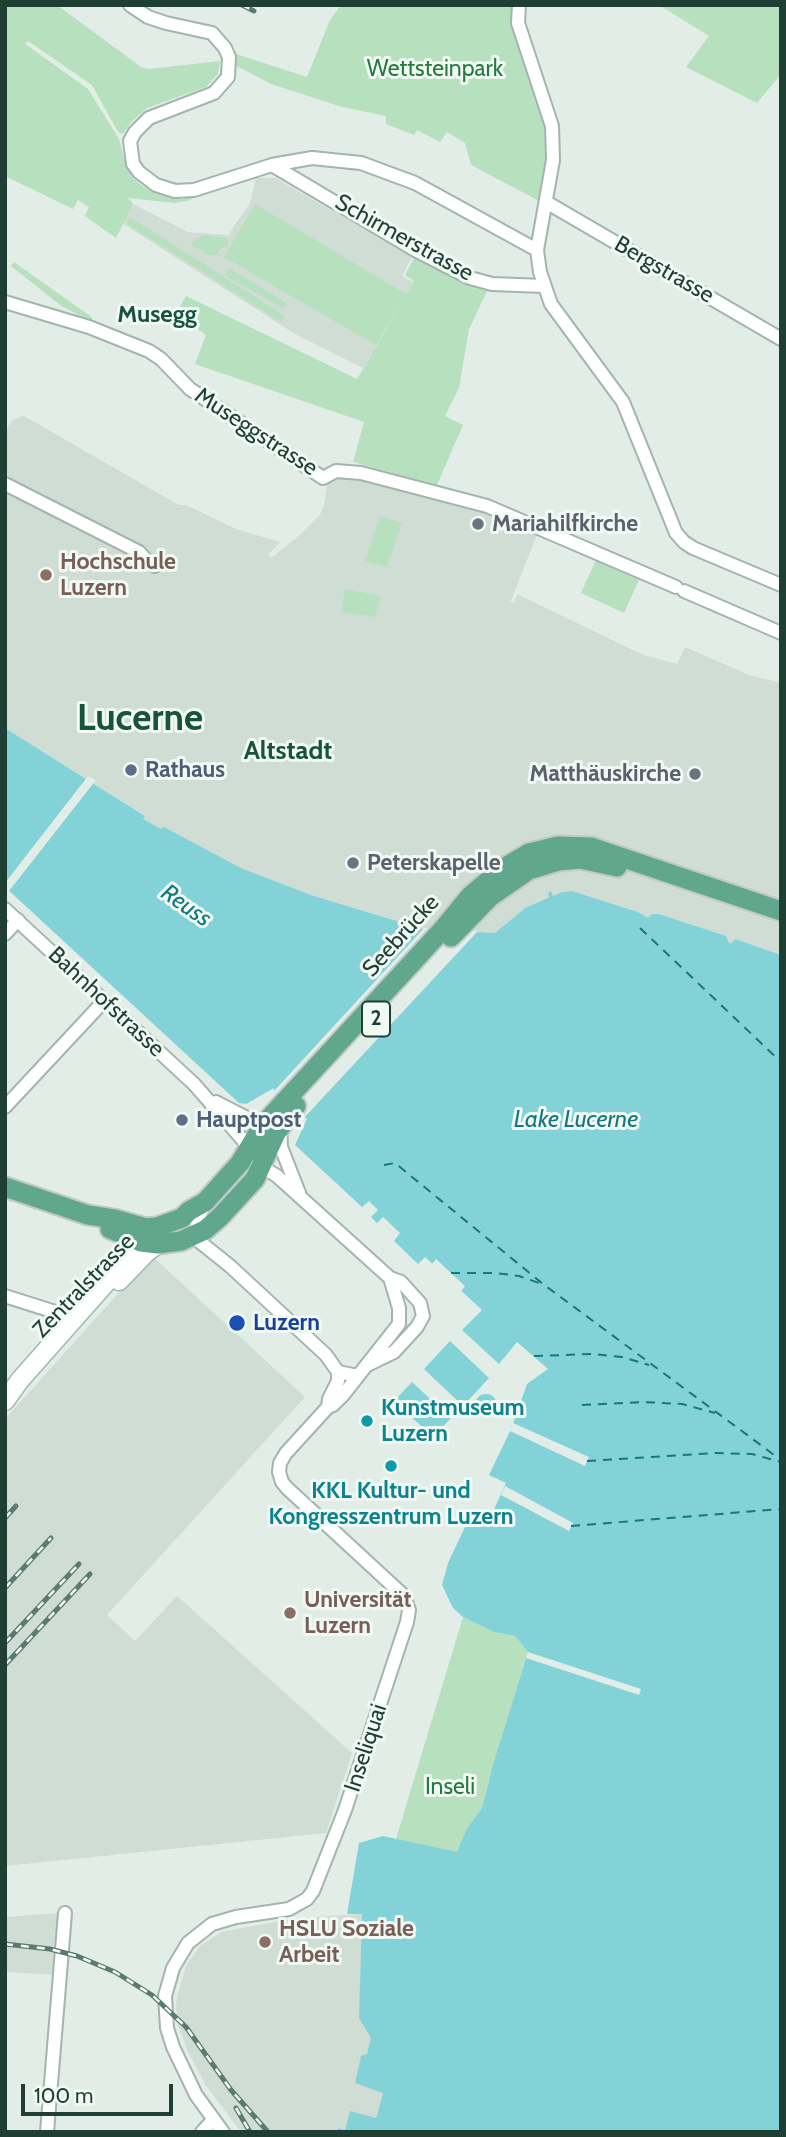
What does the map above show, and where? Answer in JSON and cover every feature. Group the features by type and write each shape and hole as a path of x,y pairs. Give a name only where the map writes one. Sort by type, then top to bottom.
{"main road":[{"name":"2","path":"475,901 487,880 521,856 548,847 570,845 597,849 781,911"},
{"name":"2","path":"475,901 529,870 559,861 580,859 612,865 781,922"},
{"name":"Seebrücke","path":"272,1125 475,901"},
{"name":"2","path":"5,1187 88,1215 146,1228 157,1227 182,1218 189,1210 205,1202 272,1125"},
{"name":"2","path":"197,1234 220,1217 255,1179 262,1167 272,1125"},
{"name":"2","path":"88,1215 110,1229 150,1243"},
{"name":"Zentralstrasse","path":"10,1395 24,1385 138,1261 150,1243 170,1231 182,1218"},
{"name":"Zentralstrasse","path":"10,1395 20,1380 113,1275 130,1249 150,1243 181,1241 197,1234"}],"street":[{"path":"130,5 148,17 212,33 225,48 230,67 228,77 214,93 149,118 141,124 131,141 133,164 156,186 176,191 207,187 272,165 312,158 361,163 424,188 537,250"},
{"path":"519,5 518,23 552,126 553,160 537,250 544,286 551,304 623,402 676,533 693,548 781,585"},
{"name":"Schirmerstrasse","path":"272,165 470,278 492,284 544,286"},
{"name":"Bergstrasse","path":"546,202 781,339"},
{"name":"Museggstrasse","path":"5,302 89,327 149,351 161,359 190,389 323,478 337,471 361,473 487,506 680,589 779,628"},
{"path":"5,484 139,552 155,566"},
{"name":"Bahnhofstrasse","path":"5,909 207,1096 231,1111 272,1125"},
{"path":"5,934 18,920"},
{"path":"5,1107 104,1002"},
{"name":"Bahnhofstrasse","path":"207,1096 244,1155"},
{"path":"272,1125 301,1196"},
{"path":"244,1155 247,1161 278,1176 390,1278 401,1282 421,1303 423,1316 417,1327 394,1352 362,1371 338,1372"},
{"path":"205,1202 197,1223 197,1234 205,1247 230,1266 326,1354 338,1372 338,1381 328,1407"},
{"path":"328,1407 343,1395 399,1324 399,1308 390,1278"},
{"path":"5,1296 75,1320"},
{"name":"Inseliquai","path":"213,2120 187,2077 167,2028 165,1996 173,1968 188,1943 212,1924 236,1917 289,1909 307,1899 317,1883 345,1810 409,1610 404,1596 287,1488 279,1476 282,1458 328,1407"},
{"path":"47,2132 65,1913"},
{"path":"202,2132 213,2120 223,2132"}],"shaded area":[{"name":"Musegg","path":"256,178 275,178 412,257 402,276 413,282 363,368 295,334 122,223 133,204 188,232 228,235 250,203"},
{"name":"Altstadt","path":"24,416 179,505 186,505 236,529 280,542 268,555 271,558 320,515 327,486 323,478 336,471 446,495 539,529 511,601 507,601 514,603 517,594 643,655 677,664 685,647 749,675 781,683 781,955 735,940 729,943 725,936 659,914 652,914 648,919 638,912 572,891 553,896 548,893 549,896 525,908 496,933 423,929 311,895 241,868 164,827 161,830 143,819 144,815 5,728 5,433 12,420"},
{"path":"152,1256 305,1397 107,1615 135,1641 177,1596 352,1753 326,1833 5,1866 5,1419"},
{"path":"59,1913 60,1975 5,1972 5,1917"},
{"path":"362,1914 372,2038 367,2054 383,2092 376,2118 345,2130 338,2128 337,2132 241,2132 205,2084 187,2050 177,2022 176,2002 186,1966 200,1946 221,1932 296,1918"}],"green space":[{"path":"5,5 57,5 141,67 149,69 220,61 218,74 206,87 147,108 131,122 123,134 118,132 92,85 28,41 25,44 88,89 119,139 127,168 134,179 160,195 181,199 192,197 191,200 175,203 128,198 133,204 116,238 85,216 89,207 78,200 73,209 5,176"},
{"name":"Wettsteinpark","path":"341,5 515,5 550,134 543,203 471,165 465,143 447,132 440,142 417,130 414,135 386,124 386,116 342,107 271,84 233,64 230,52 307,77 330,20"},
{"path":"659,5 781,5 781,74 757,103 686,67 709,36"},
{"path":"255,204 406,294 414,281 405,275 416,254 490,285 469,329 459,388 445,416 463,425 437,485 353,462 364,422 195,364 206,335 176,313 186,296 357,379 402,302 376,345 224,257"},
{"path":"130,217 285,316 281,322 126,223"},
{"path":"204,235 227,238 228,246 220,249 217,255 205,255 204,251 191,246"},
{"path":"14,262 93,318 89,321 60,305 11,266"},
{"path":"229,268 286,303 283,308 225,276"},
{"path":"380,516 402,523 387,567 365,561"},
{"path":"596,560 639,580 624,613 581,593"},
{"path":"345,589 381,596 375,617 341,612"},
{"name":"Inseli","path":"463,1617 494,1632 515,1636 528,1652 482,1808 467,1828 457,1853 396,1839"}],"water":[{"name":"Lake Lucerne","path":"5,728 145,816 143,819 161,829 164,827 241,868 311,895 423,929 495,933 525,908 549,897 548,893 551,891 553,896 572,891 638,912 648,918 652,914 659,914 726,936 729,943 735,939 781,955 781,2132 337,2132 338,2128 345,2130 350,2111 376,2118 383,2093 355,2083 361,2056 367,2054 371,2038 359,2018 362,1914 347,1914 359,1843 383,1836 457,1852 467,1828 482,1808 528,1652 515,1636 494,1632 463,1617 453,1608 442,1585 448,1563 472,1512 490,1518 506,1483 489,1475 512,1427 527,1384 548,1369 517,1342 499,1364 462,1330 482,1310 425,1257 418,1264 394,1241 400,1233 383,1217 377,1223 371,1217 378,1210 369,1201 362,1207 295,1145 307,1119 305,1117 300,1117 274,1088 246,1104 239,1103 5,887"},
{"path":"450,1341 489,1378 463,1406 424,1369"},
{"path":"412,1382 451,1418 433,1437 394,1401"},
{"path":"486,1394 494,1397 497,1405 494,1413 486,1416 478,1413 475,1405 478,1397"}],"pier":[{"path":"88,776 96,780 9,891 5,883"},
{"path":"424,928 478,931 303,1119 274,1091"},
{"path":"436,1259 465,1286 460,1293 431,1265"},
{"path":"513,1423 589,1457 585,1466 510,1431"},
{"path":"505,1486 573,1523 569,1531 501,1495"},
{"path":"528,1652 641,1689 639,1695 526,1658"}],"ferry route":[{"path":"640,928 781,1062"},
{"path":"384,1165 395,1163 543,1284 781,1460"},
{"path":"451,1273 496,1273 519,1276 539,1283"},
{"path":"534,1356 593,1354 622,1357 649,1365"},
{"path":"582,1405 643,1402 682,1404 715,1413"},
{"path":"587,1461 716,1453 752,1454 781,1462"},
{"path":"571,1526 781,1509"}],"railway":[{"path":"242,5 254,11"},
{"path":"5,1518 16,1506"},
{"path":"5,1588 51,1538"},
{"path":"5,1643 79,1564"},
{"path":"5,1665 90,1574"},
{"path":"5,1944 50,1949 77,1956 115,1972 152,1995 186,2027 231,2090 268,2132"},
{"path":"236,2108 250,2132"}],"place":[{"name":"Mariahilfkirche","path":"478,524"},
{"name":"Hochschule Luzern","path":"46,575"},
{"name":"Rathaus","path":"131,770"},
{"name":"Matthäuskirche","path":"695,774"},
{"name":"Peterskapelle","path":"353,863"},
{"name":"Hauptpost","path":"182,1120"},
{"name":"Luzern","path":"237,1323"},
{"name":"Kunstmuseum Luzern","path":"367,1421"},
{"name":"KKL Kultur- und Kongresszentrum Luzern","path":"391,1466"},
{"name":"Universität Luzern","path":"290,1613"},
{"name":"HSLU Soziale Arbeit","path":"265,1942"}],"district":[{"name":"Musegg","path":"157,315"},
{"name":"Lucerne","path":"140,719"},
{"name":"Altstadt","path":"288,751"}],"water label":[{"name":"Reuss","path":"186,906"}]}
